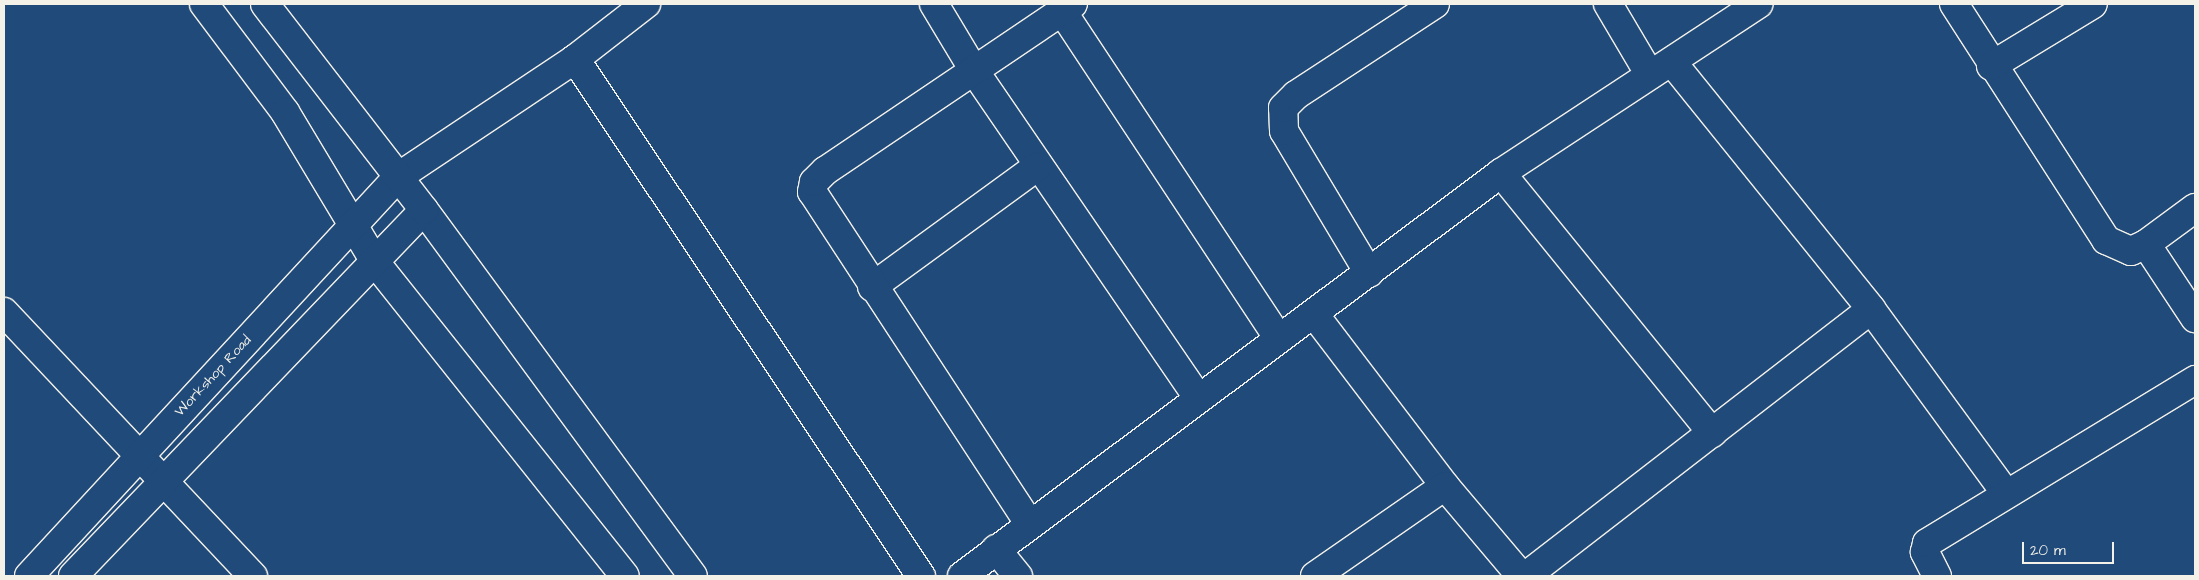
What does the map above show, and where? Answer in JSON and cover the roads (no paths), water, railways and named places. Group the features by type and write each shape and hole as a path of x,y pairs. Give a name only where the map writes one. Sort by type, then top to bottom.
{"street":[{"path":"204,4 286,112 374,262 625,576"},
{"path":"265,4 424,210 693,576"},
{"path":"934,4 973,69 1038,166 1198,397"},
{"path":"1369,273 1284,131 1283,108 1296,95 1435,4"},
{"path":"1608,4 1661,69 1871,309 2005,492"},
{"path":"962,576 1029,523 1198,397 1314,314 1501,173 1758,4"},
{"path":"1954,4 1992,66 2106,240 2131,251 2146,244 2195,208"},
{"path":"1992,66 2092,4"},
{"path":"1029,523 817,203 812,192 814,182 973,69 1067,7 1279,339"},
{"name":"Workshop Road","path":"29,576 398,177 575,59 630,9"},
{"path":"575,59 921,576"},
{"path":"872,287 1038,166"},
{"path":"1501,173 1712,433"},
{"path":"73,576 424,210"},
{"path":"2146,244 2195,318"},
{"path":"1526,576 1871,309"},
{"path":"4,312 165,480 253,576"},
{"path":"1314,314 1445,486 1521,576"},
{"path":"1937,576 1925,552 1927,542 2005,492 2195,380"},
{"path":"1315,576 1445,486"},
{"path":"996,549 1018,576"}]}
